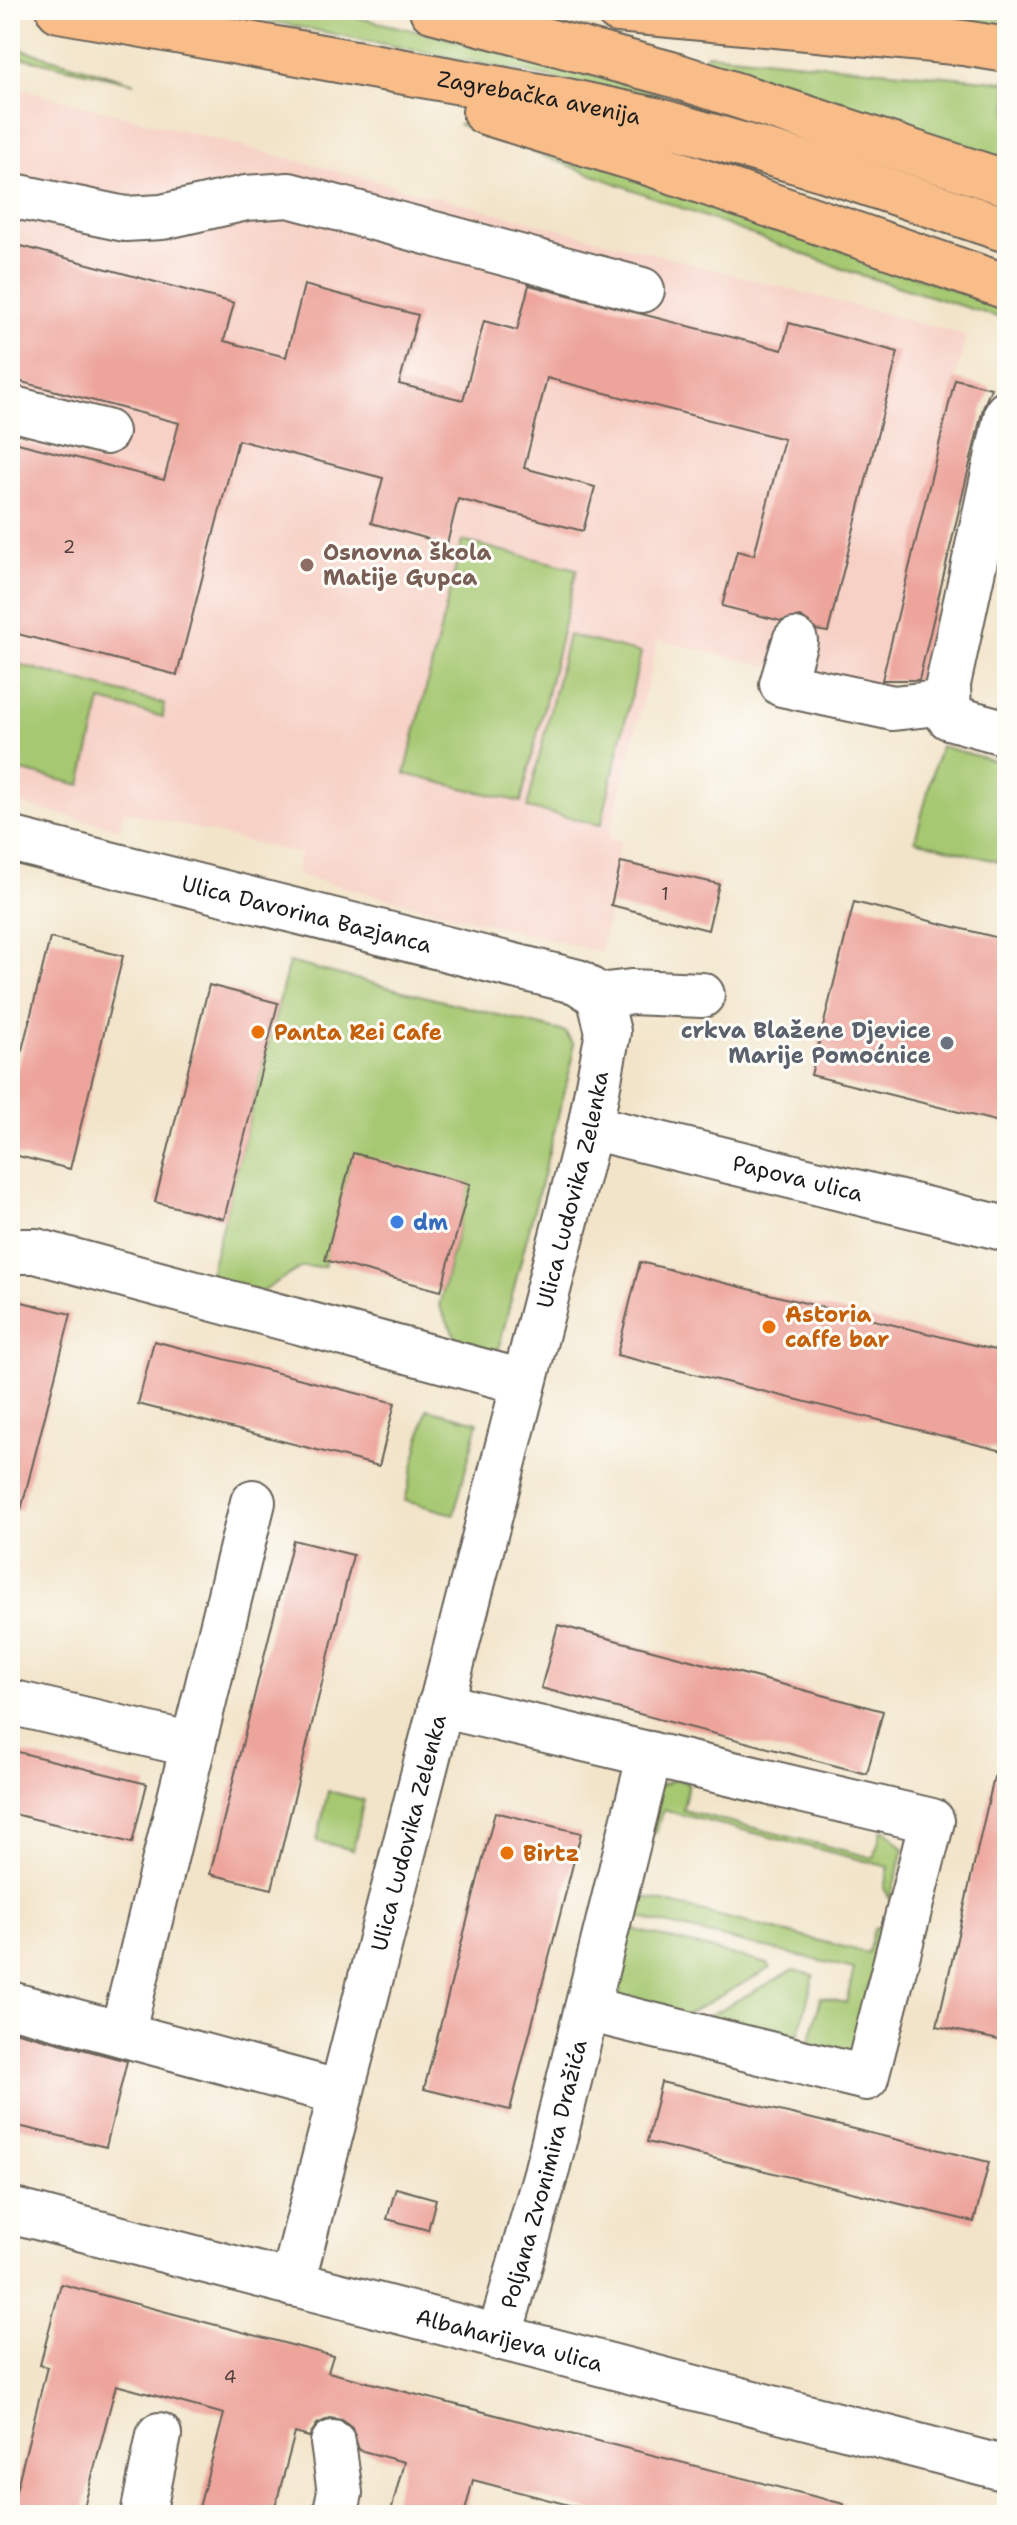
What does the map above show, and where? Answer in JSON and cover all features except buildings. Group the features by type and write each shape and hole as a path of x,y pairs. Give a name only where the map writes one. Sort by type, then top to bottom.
{"main road":[{"name":"Zagrebačka avenija","path":"59,10 655,120 824,169 1007,230"},
{"path":"432,10 671,74 1007,183"},
{"path":"618,10 1007,50"},
{"path":"324,58 404,90 530,124 1007,287"}],"street":[{"path":"10,195 125,219 162,217 246,198 289,195 642,290"},
{"path":"10,408 106,432"},
{"path":"1007,413 948,684 949,717 1007,733"},
{"path":"795,641 782,684 893,708 948,702"},
{"name":"Ulica Davorina Bazjanca","path":"10,839 578,982 599,996"},
{"path":"599,996 631,992 702,995"},
{"name":"Ulica Ludovika Zelenka","path":"292,2284 590,1127 608,1032 599,996"},
{"name":"Papova ulica","path":"590,1127 1007,1229"},
{"path":"10,1251 36,1251 523,1382"},
{"path":"122,2034 253,1502"},
{"path":"10,1702 193,1745"},
{"name":"Poljana Zvonimira Dražića","path":"440,1705 932,1821 866,2078 587,2009"},
{"name":"Poljana Zvonimira Dražića","path":"499,2338 546,2173 650,1754"},
{"path":"10,2004 341,2093"},
{"name":"Albaharijeva ulica","path":"10,2210 1007,2469"},
{"path":"143,2515 159,2435"},
{"path":"333,2443 340,2493 335,2515"}],"shaded area":[{"name":"Osnovna škola Matije Gupca","path":"10,86 966,335 880,693 658,640 609,838 621,842 616,858 622,860 600,952 296,875 300,854 124,811 120,829 10,802"}],"green space":[{"path":"215,10 325,10 507,52 683,99 1007,206 1007,213 548,77"},
{"path":"754,10 936,10 1007,18 1007,34"},
{"path":"10,46 135,83 10,55"},
{"path":"707,54 1007,82 1007,159 703,67"},
{"path":"458,124 516,134 1007,309 1007,320 851,272"},
{"path":"462,541 577,569 521,802 405,774"},
{"path":"568,635 641,653 601,825 527,808"},
{"path":"10,662 164,704 163,717 101,701 81,785 10,768"},
{"path":"940,746 1007,764 1007,864 915,840"},
{"path":"289,962 565,1032 573,1043 573,1058 496,1358 463,1351 439,1306 469,1184 351,1163 324,1267 302,1267 253,1296 207,1285"},
{"path":"427,1409 478,1422 454,1514 405,1501"},
{"path":"676,1779 688,1783 683,1810 874,1858 882,1829 886,1831 904,1849 890,1899 884,1888 889,1867 663,1810 656,1832 649,1836 657,1787"},
{"path":"328,1791 364,1800 353,1850 317,1841"},
{"path":"642,1866 646,1872 643,1897 868,1953 874,1929 884,1926 852,2054 806,2055 821,1997 846,2003 854,1969 619,1913"},
{"path":"616,1925 768,1964 771,1968 675,2021 608,1992"},
{"path":"793,1970 814,1975 794,2052 691,2025"}],"place":[{"name":"Osnovna škola Matije Gupca","path":"307,565"},
{"name":"Panta Rei Cafe","path":"258,1032"},
{"name":"crkva Blažene Djevice Marije Pomoćnice","path":"947,1043"},
{"name":"dm","path":"397,1222"},
{"name":"Astoria caffe bar","path":"769,1327"},
{"name":"Birtz","path":"507,1853"}]}
